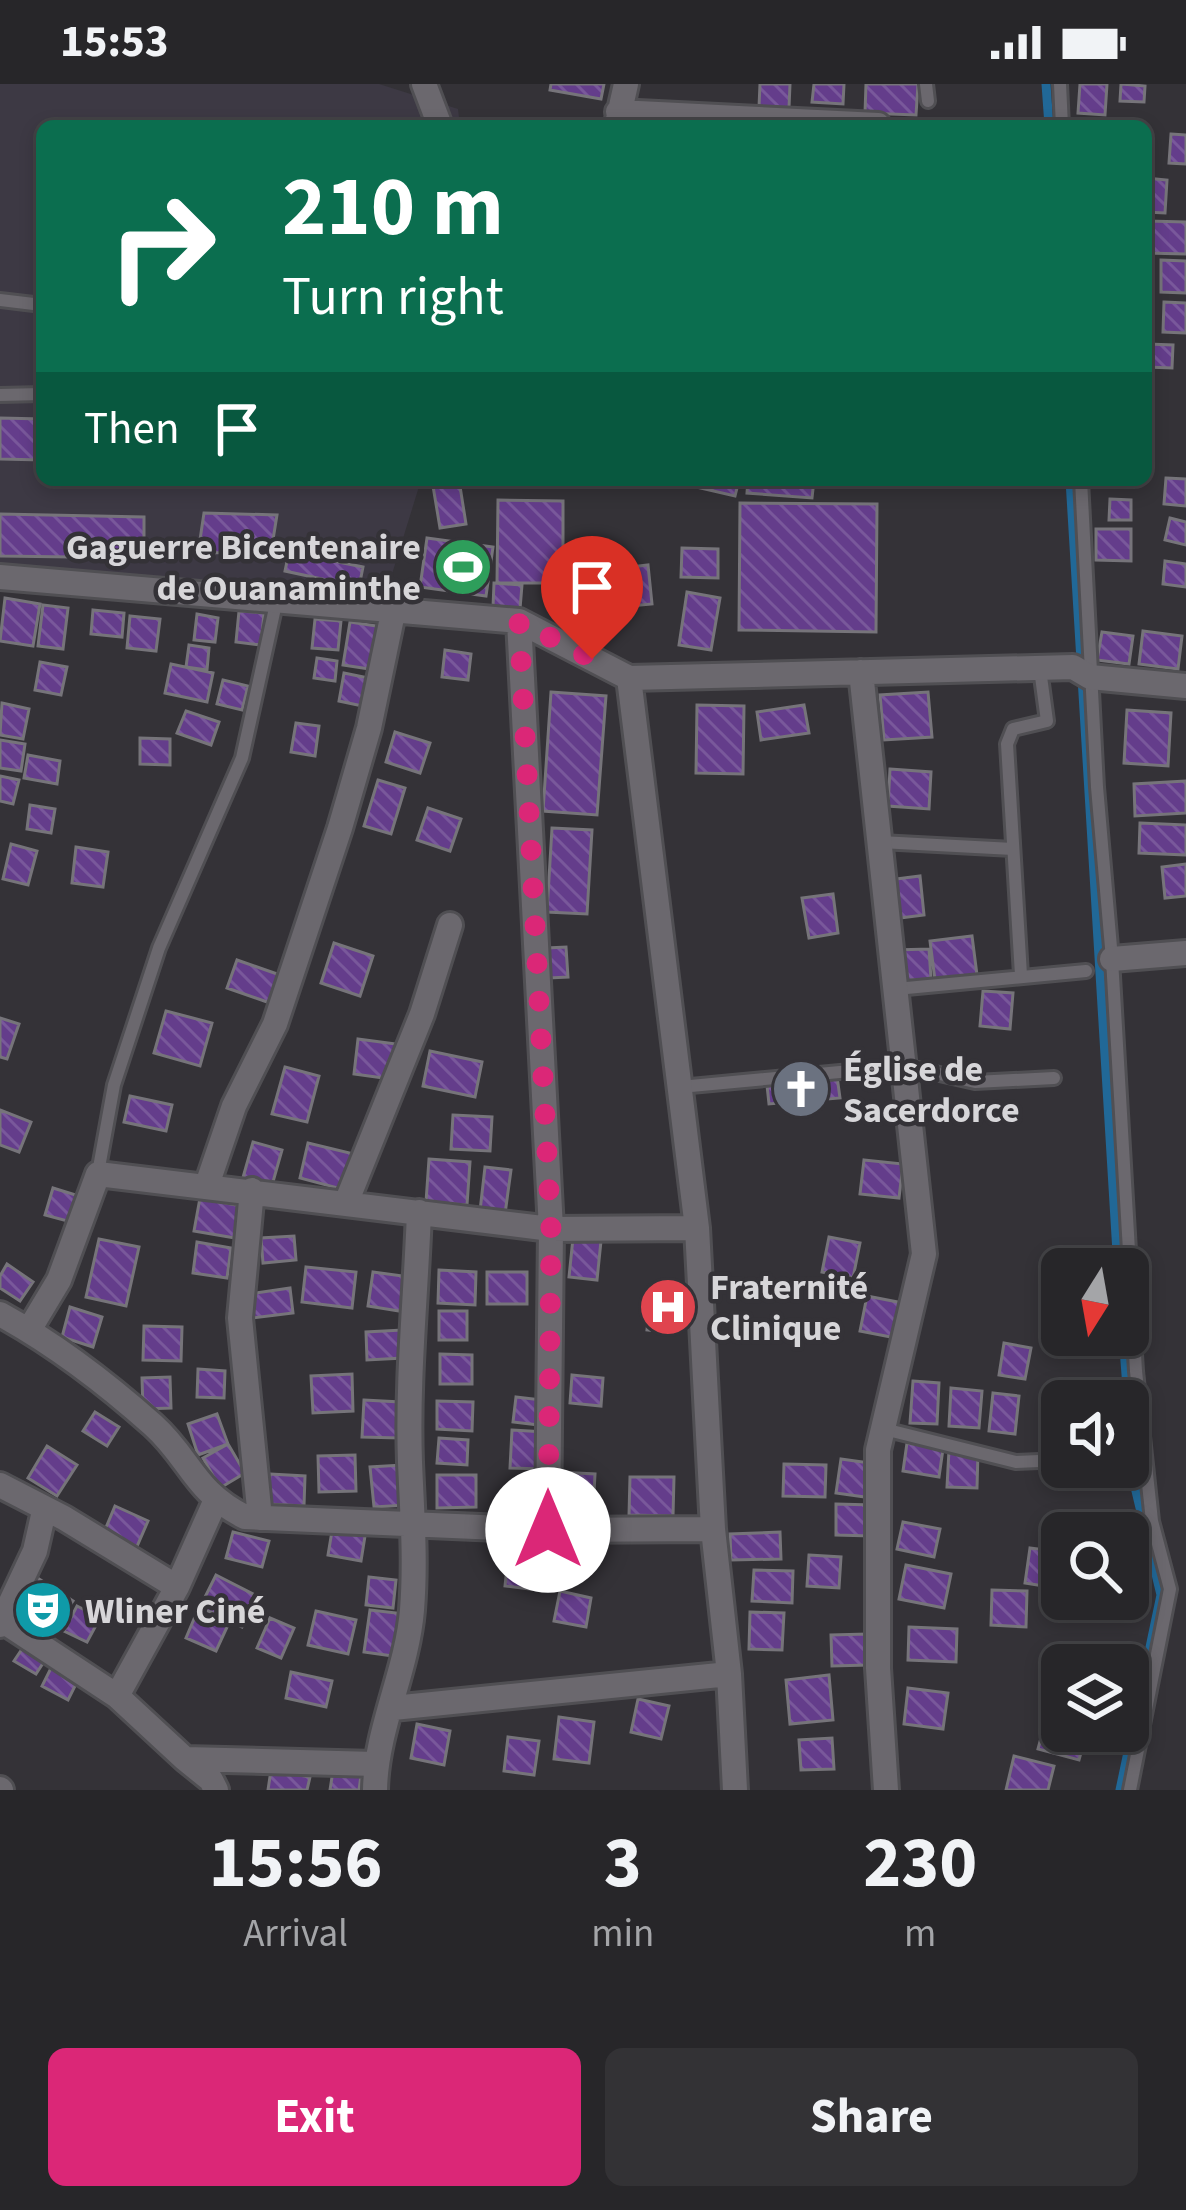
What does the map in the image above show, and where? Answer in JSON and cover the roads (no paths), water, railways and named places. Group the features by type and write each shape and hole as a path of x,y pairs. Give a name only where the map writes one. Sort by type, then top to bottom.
{"street":[{"path":"424,84 438,120"},
{"path":"626,84 617,119 660,120"},
{"path":"0,578 519,621 629,678 1040,668 1186,686"},
{"path":"207,1185 234,1106 275,1024 340,828 369,728 394,608"},
{"path":"519,621 551,1229 548,1530"},
{"path":"861,672 924,1253 878,1450 878,1668 886,1790"},
{"path":"629,678 697,1228 713,1529 729,1674 735,1790"},
{"path":"346,1203 422,1014 450,925"},
{"path":"1112,959 1186,953"},
{"path":"29,1330 59,1280 98,1174 551,1229 697,1228"},
{"path":"252,1190 240,1318 260,1517"},
{"path":"375,1790 375,1764 393,1708 412,1614 416,1523 410,1460 419,1212"},
{"path":"0,1314 29,1330 156,1427 215,1502 245,1517 548,1530 713,1529"},
{"path":"0,1485 177,1586"},
{"path":"117,1696 177,1586 215,1502"},
{"path":"44,1511 35,1551 1,1622 117,1696 184,1759 205,1787"},
{"path":"393,1708 729,1674"},
{"path":"184,1759 375,1764"}],"lane":[{"path":"926,84 928,101"},
{"path":"1060,84 1062,120"},
{"path":"0,300 36,303"},
{"path":"0,395 36,394"},
{"path":"1081,486 1090,661 1086,673 1112,959 1137,1380"},
{"path":"98,1174 114,1085 159,948 242,758 277,599"},
{"path":"1021,975 1007,744 1012,729 1047,721 1040,668"},
{"path":"880,842 1013,849"},
{"path":"896,990 1086,971"},
{"path":"678,1087 904,1066 975,1082 1054,1078"},
{"path":"884,1429 1016,1462 1041,1461"},
{"path":"1130,1790 1170,1588 1148,1488"}],"waterway":[{"path":"1046,84 1049,120"},
{"path":"1070,486 1117,1248"},
{"path":"1125,1356 1126,1380"},
{"path":"1120,1790 1161,1595 1135,1488"}],"place":[{"name":"Gaguerre Bicentenaire de Ouanaminthe","path":"463,567"},
{"name":"Église de Sacerdorce","path":"801,1089"},
{"name":"Fraternité Clinique","path":"668,1307"},
{"name":"Wliner Ciné","path":"43,1610"}]}
